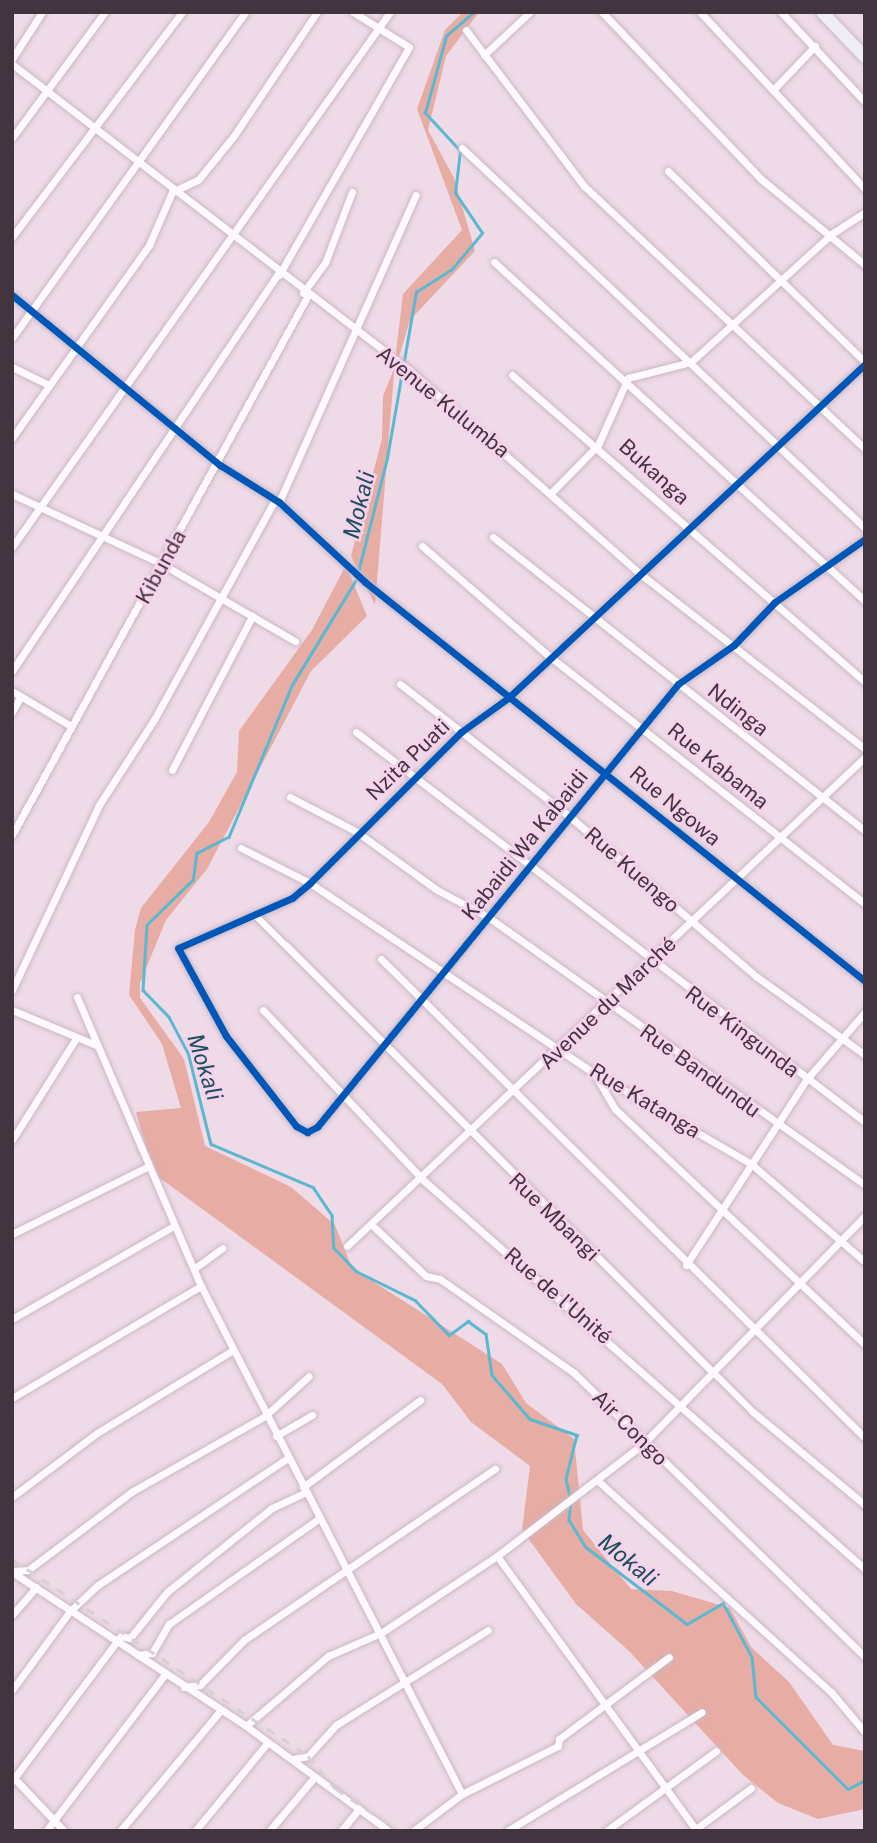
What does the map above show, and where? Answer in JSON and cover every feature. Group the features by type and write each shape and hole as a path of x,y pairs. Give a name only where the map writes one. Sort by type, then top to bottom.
{"highway":[{"path":"822,12 860,43 865,69"},
{"path":"834,12 860,43 865,57"}],"street":[{"path":"12,62 42,12"},
{"path":"12,138 105,12"},
{"path":"12,237 182,12"},
{"path":"12,338 245,12"},
{"path":"12,438 47,384 78,347 149,245 172,192 198,180 233,137 317,12"},
{"path":"12,671 278,274 409,47 376,29 354,12"},
{"path":"12,547 121,386 390,12"},
{"path":"484,55 530,12"},
{"path":"602,12 761,179 811,226 833,233 865,265"},
{"path":"701,12 865,189"},
{"path":"781,12 865,102"},
{"path":"466,30 584,186 865,449"},
{"path":"774,90 815,46"},
{"name":"Avenue Kulumba","path":"12,62 230,238 352,330 552,492 639,573 865,749"},
{"path":"462,148 865,528"},
{"path":"668,171 865,363"},
{"name":"Kibunda","path":"12,835 220,465 305,295 325,263 352,192"},
{"path":"12,990 99,805 277,501 352,330 416,195"},
{"path":"628,378 691,362 734,326 833,233 865,212"},
{"path":"494,262 536,295 568,335 628,378 865,601"},
{"name":"Rue Ngowa","path":"12,295 220,465 277,501 396,607 865,981"},
{"name":"Nzita Puati","path":"296,1126 226,1036 178,957 178,948 256,916 310,883 357,832 461,732 508,698 549,656 596,618 639,573 692,529 865,363"},
{"path":"12,367 47,384"},
{"name":"Bukanga","path":"512,375 598,445 865,682"},
{"path":"552,492 598,445 628,378"},
{"path":"12,494 102,540 162,564 295,641"},
{"name":"Ndinga","path":"493,537 865,831"},
{"name":"Kabaidi Wa Kabaidi","path":"296,1126 313,1130 341,1090 381,1042 447,974 527,867 678,684 734,645 775,602 865,539"},
{"name":"Rue Kabama","path":"422,546 549,656 865,904"},
{"path":"172,770 252,617"},
{"name":"Rue Kuengo","path":"400,684 569,816 693,923 865,1055"},
{"path":"12,691 71,726"},
{"path":"12,712 21,696"},
{"name":"Rue Kingunda","path":"356,732 647,961 865,1122"},
{"name":"Avenue du Marché","path":"347,1246 373,1227 470,1133 563,1049 647,961 693,923 821,796 865,757"},
{"name":"Rue Bandundu","path":"289,797 357,832 437,890 488,917 776,1126 865,1185"},
{"name":"Rue Katanga","path":"241,848 310,883 563,1049 591,1071 750,1163 843,1239 865,1262"},
{"name":"Rue Mbangi","path":"256,916 313,965 381,1042 470,1133 797,1452 865,1505"},
{"path":"381,959 425,998 751,1331 865,1438"},
{"path":"76,997 147,1167 201,1286 265,1416 381,1633 402,1684 462,1794"},
{"path":"12,1010 75,1040 96,1045"},
{"name":"Rue de l'Unité","path":"263,1010 422,1179 681,1403 865,1569"},
{"path":"686,1265 722,1204 806,1080 865,1012"},
{"path":"12,1140 75,1040"},
{"path":"591,1071 615,1109 722,1204 865,1345"},
{"path":"12,1234 147,1167"},
{"path":"246,1726 328,1656 381,1633 497,1556 643,1444 799,1280 865,1216"},
{"path":"12,1320 174,1226"},
{"name":"Air Congo","path":"373,1227 426,1276 574,1373 643,1444 743,1532 805,1603 865,1657"},
{"path":"195,1268 223,1248"},
{"path":"12,1398 201,1286"},
{"path":"13,1495 97,1433 233,1350"},
{"path":"12,1571 28,1570 133,1491 265,1416 309,1376"},
{"path":"64,1831 13,1779 116,1642 130,1639 167,1592 272,1508 305,1489 420,1400"},
{"path":"276,1436 312,1415"},
{"path":"12,1690 70,1611 167,1534 288,1458"},
{"path":"184,1687 200,1685 244,1640 495,1469"},
{"path":"597,1480 831,1692 864,1731"},
{"path":"137,1655 152,1653 169,1624 320,1518"},
{"path":"497,1556 633,1751 695,1830 751,1788"},
{"path":"12,1571 246,1726 293,1759 313,1779 389,1831"},
{"path":"12,1615 36,1587"},
{"path":"293,1759 308,1756 336,1725 488,1630"},
{"path":"413,1831 462,1794 558,1746 559,1739 669,1657"},
{"path":"46,1831 56,1822 165,1674"},
{"path":"120,1831 220,1711"},
{"path":"507,1831 633,1751 702,1712"},
{"path":"195,1831 268,1742"},
{"path":"606,1831 716,1751"},
{"path":"269,1831 313,1779"},
{"path":"341,1831 358,1810"}],"shaded area":[{"path":"463,12 479,12 446,56 428,130 454,178 475,251 410,320 394,374 375,605 351,556 382,439 383,396 394,369 403,294 462,230 417,109 445,30"},
{"path":"346,565 367,616 311,671 207,869 166,920 140,983 140,998 184,1059 205,1146 291,1187 335,1225 352,1268 502,1364 526,1403 574,1439 583,1530 631,1589 672,1591 730,1608 751,1647 789,1682 833,1745 865,1751 865,1809 818,1819 778,1803 743,1775 629,1651 576,1604 522,1530 530,1466 471,1422 442,1384 153,1173 136,1112 181,1108 162,1044 129,995 135,930 141,908 209,822 237,772 239,731 312,630"}],"waterway":[{"name":"Mokali","path":"358,572 387,458 416,292 452,269 482,233 455,193 460,151 425,113 446,36 474,12"},
{"name":"Mokali","path":"357,579 292,686 229,837 197,853 193,880 147,925 143,990 169,1017 188,1052 211,1144 313,1187 332,1215 334,1248 356,1271 415,1300 449,1335 468,1321 486,1334 492,1375 530,1419 577,1435 566,1479 570,1496"},
{"name":"Mokali","path":"571,1503 569,1520 586,1547 687,1624 723,1603 752,1657 756,1697 848,1789 865,1780"}],"railway":[{"path":"12,1559 308,1756 336,1789 400,1831"}],"cycle path":[{"path":"12,295 220,465 279,502 365,582 865,981"},
{"path":"865,364 508,698 461,732 310,883 292,898 178,948 226,1036 296,1126 307,1132 317,1127 678,684 734,645 775,602 865,539"}]}
